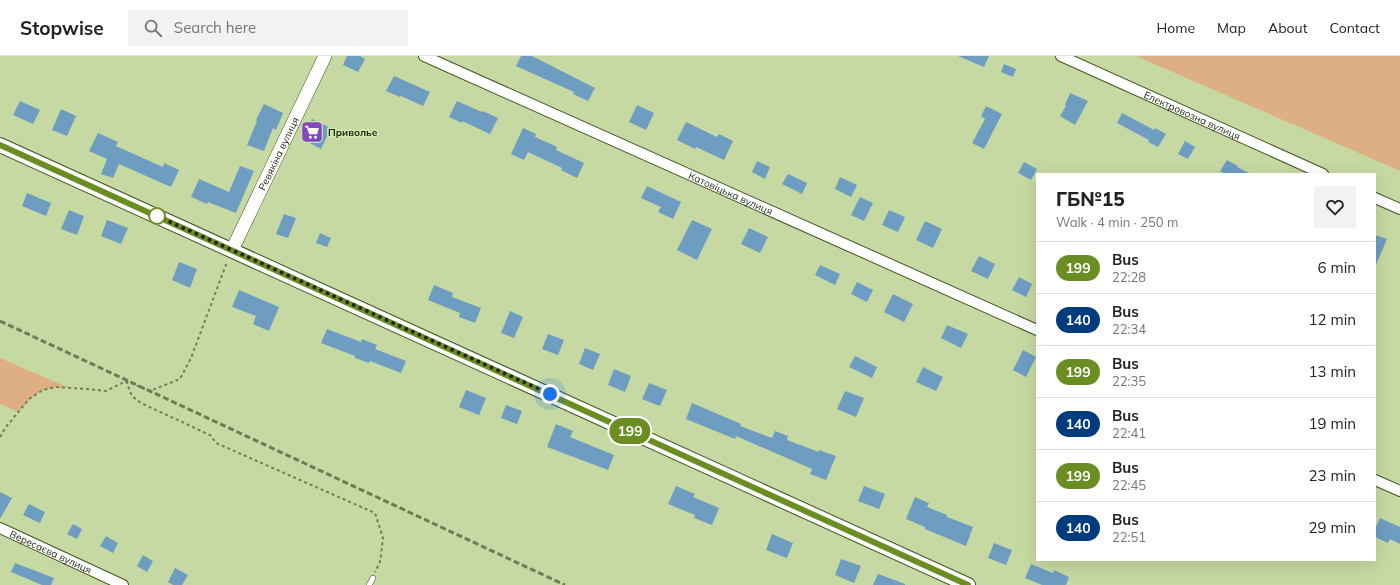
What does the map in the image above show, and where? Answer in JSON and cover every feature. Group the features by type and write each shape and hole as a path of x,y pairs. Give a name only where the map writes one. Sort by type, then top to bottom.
{"main road":[{"path":"0,145 968,585"}],"street":[{"name":"Ревякіна вулиця","path":"232,250 325,56"},
{"name":"Катовіцька вулиця","path":"424,56 1036,330"},
{"name":"Електровозна вулиця","path":"1061,56 1321,173"},
{"path":"1376,198 1400,209"},
{"path":"1376,480 1400,491"},
{"name":"Вересаєва вулиця","path":"0,528 123,585"}],"lane":[{"path":"369,585 373,578"}],"path":[{"path":"0,436 29,399 43,390 56,387 88,388 106,391 126,381 150,391 180,379 192,358 232,250"},
{"path":"126,381 132,396 141,403 210,435 216,443 375,513 383,538 380,562 373,578"}],"shaded area":[{"path":"1136,56 1400,56 1400,171"},
{"path":"0,358 69,388 52,388 40,392 29,400 18,412 0,404"}],"building":[{"path":"347,56 360,56 365,59 358,72 343,65"},
{"path":"521,56 532,56 595,88 588,101 573,94 574,92 516,66"},
{"path":"958,56 989,56 984,67"},
{"path":"1004,64 1016,69 1013,77 1001,72"},
{"path":"394,76 430,92 423,106 386,91"},
{"path":"1070,93 1088,101 1075,125 1060,116 1066,106 1065,105"},
{"path":"20,101 40,110 33,124 13,115"},
{"path":"457,101 498,118 490,134 462,121 462,123 449,117"},
{"path":"264,104 283,113 276,130 273,128 264,151 247,145 257,121 256,120"},
{"path":"637,105 654,113 646,130 629,122"},
{"path":"986,106 1002,114 984,149 972,143 985,119 981,116"},
{"path":"61,109 76,116 67,136 52,130"},
{"path":"1122,113 1154,130 1155,128 1166,134 1158,147 1148,142 1149,140 1117,123"},
{"path":"312,119 331,128 321,149 302,139"},
{"path":"686,122 717,137 719,134 733,141 724,160 696,147 695,149 677,140"},
{"path":"523,128 536,134 535,137 557,147 556,150 584,163 577,178 561,170 562,168 528,152 524,160 511,154"},
{"path":"98,133 118,142 116,146 163,167 164,163 179,170 171,187 119,164 113,178 101,174 107,159 89,151"},
{"path":"1185,141 1195,147 1188,159 1178,154"},
{"path":"1227,160 1249,173 1223,173 1220,171"},
{"path":"757,161 770,167 765,179 752,172"},
{"path":"1024,162 1037,169 1031,180 1018,173"},
{"path":"240,166 254,171 236,213 208,202 207,204 191,197 199,179 229,192"},
{"path":"788,174 807,183 802,194 782,184"},
{"path":"840,177 857,185 851,197 835,189"},
{"path":"647,186 681,202 673,219 658,212 661,207 641,198"},
{"path":"27,193 51,203 46,216 22,206"},
{"path":"860,197 873,203 864,221 851,215"},
{"path":"69,210 84,216 77,235 61,229"},
{"path":"889,210 905,217 898,232 882,225"},
{"path":"284,214 296,218 288,238 276,234"},
{"path":"107,220 128,228 121,244 101,236"},
{"path":"692,220 712,229 697,260 677,250"},
{"path":"925,221 942,229 933,248 916,240"},
{"path":"749,228 768,237 760,253 741,244"},
{"path":"320,233 331,238 327,247 316,243"},
{"path":"1376,235 1387,239 1376,265"},
{"path":"979,256 995,264 988,279 971,271"},
{"path":"179,262 197,269 190,288 172,280"},
{"path":"820,265 840,274 835,285 815,275"},
{"path":"1019,277 1032,284 1026,297 1012,290"},
{"path":"857,282 873,290 867,302 851,294"},
{"path":"434,285 453,293 452,297 481,308 475,323 459,317 460,313 428,300"},
{"path":"239,290 279,307 269,331 253,324 256,316 232,307"},
{"path":"893,294 913,304 904,322 884,312"},
{"path":"510,311 523,317 514,338 501,333"},
{"path":"947,325 968,334 961,348 941,338"},
{"path":"327,329 361,342 362,339 377,345 375,349 406,361 401,373 370,361 369,363 355,358 355,356 321,343"},
{"path":"548,334 564,340 558,355 542,349"},
{"path":"585,348 600,354 593,370 579,364"},
{"path":"1023,350 1036,357 1026,377 1013,370"},
{"path":"855,356 877,367 872,378 849,367"},
{"path":"923,367 943,377 936,391 916,382"},
{"path":"614,369 631,376 625,392 608,385"},
{"path":"649,383 667,390 660,406 642,399"},
{"path":"466,390 486,398 479,415 459,407"},
{"path":"845,391 864,398 856,417 837,409"},
{"path":"692,403 741,424 740,426 772,438 775,431 788,436 787,440 819,452 819,450 836,456 826,480 810,474 812,469 736,436 735,439 686,419"},
{"path":"506,405 522,411 517,424 501,418"},
{"path":"556,424 573,431 570,437 614,455 608,470 547,447"},
{"path":"676,486 695,494 693,497 719,508 712,525 694,518 695,515 668,504"},
{"path":"864,486 885,494 879,509 858,501"},
{"path":"0,492 12,498 0,519"},
{"path":"915,497 929,503 927,507 973,527 966,546 925,529 925,527 906,519"},
{"path":"29,504 45,512 40,523 23,515"},
{"path":"1380,518 1400,527 1400,544 1390,539 1388,543 1376,537 1376,527"},
{"path":"73,524 82,529 77,539 67,534"},
{"path":"772,534 793,543 787,558 766,550"},
{"path":"106,536 118,543 113,553 100,546"},
{"path":"994,543 1012,550 1006,565 988,558"},
{"path":"143,555 153,561 147,572 137,566"},
{"path":"841,559 861,566 854,583 835,575"},
{"path":"15,563 54,578 51,585 42,585 11,572"},
{"path":"1031,564 1053,573 1054,570 1069,577 1066,585 1042,585 1025,578"},
{"path":"175,568 188,575 182,585 173,585 168,582"},
{"path":"878,574 905,584 905,585 873,585"}],"railway":[{"path":"0,321 565,585"}],"bus line":[{"name":"199","path":"0,145 968,585"}],"place":[{"name":"Приволье","path":"312,132"}],"route":[{"path":"157,216 550,394"}]}
